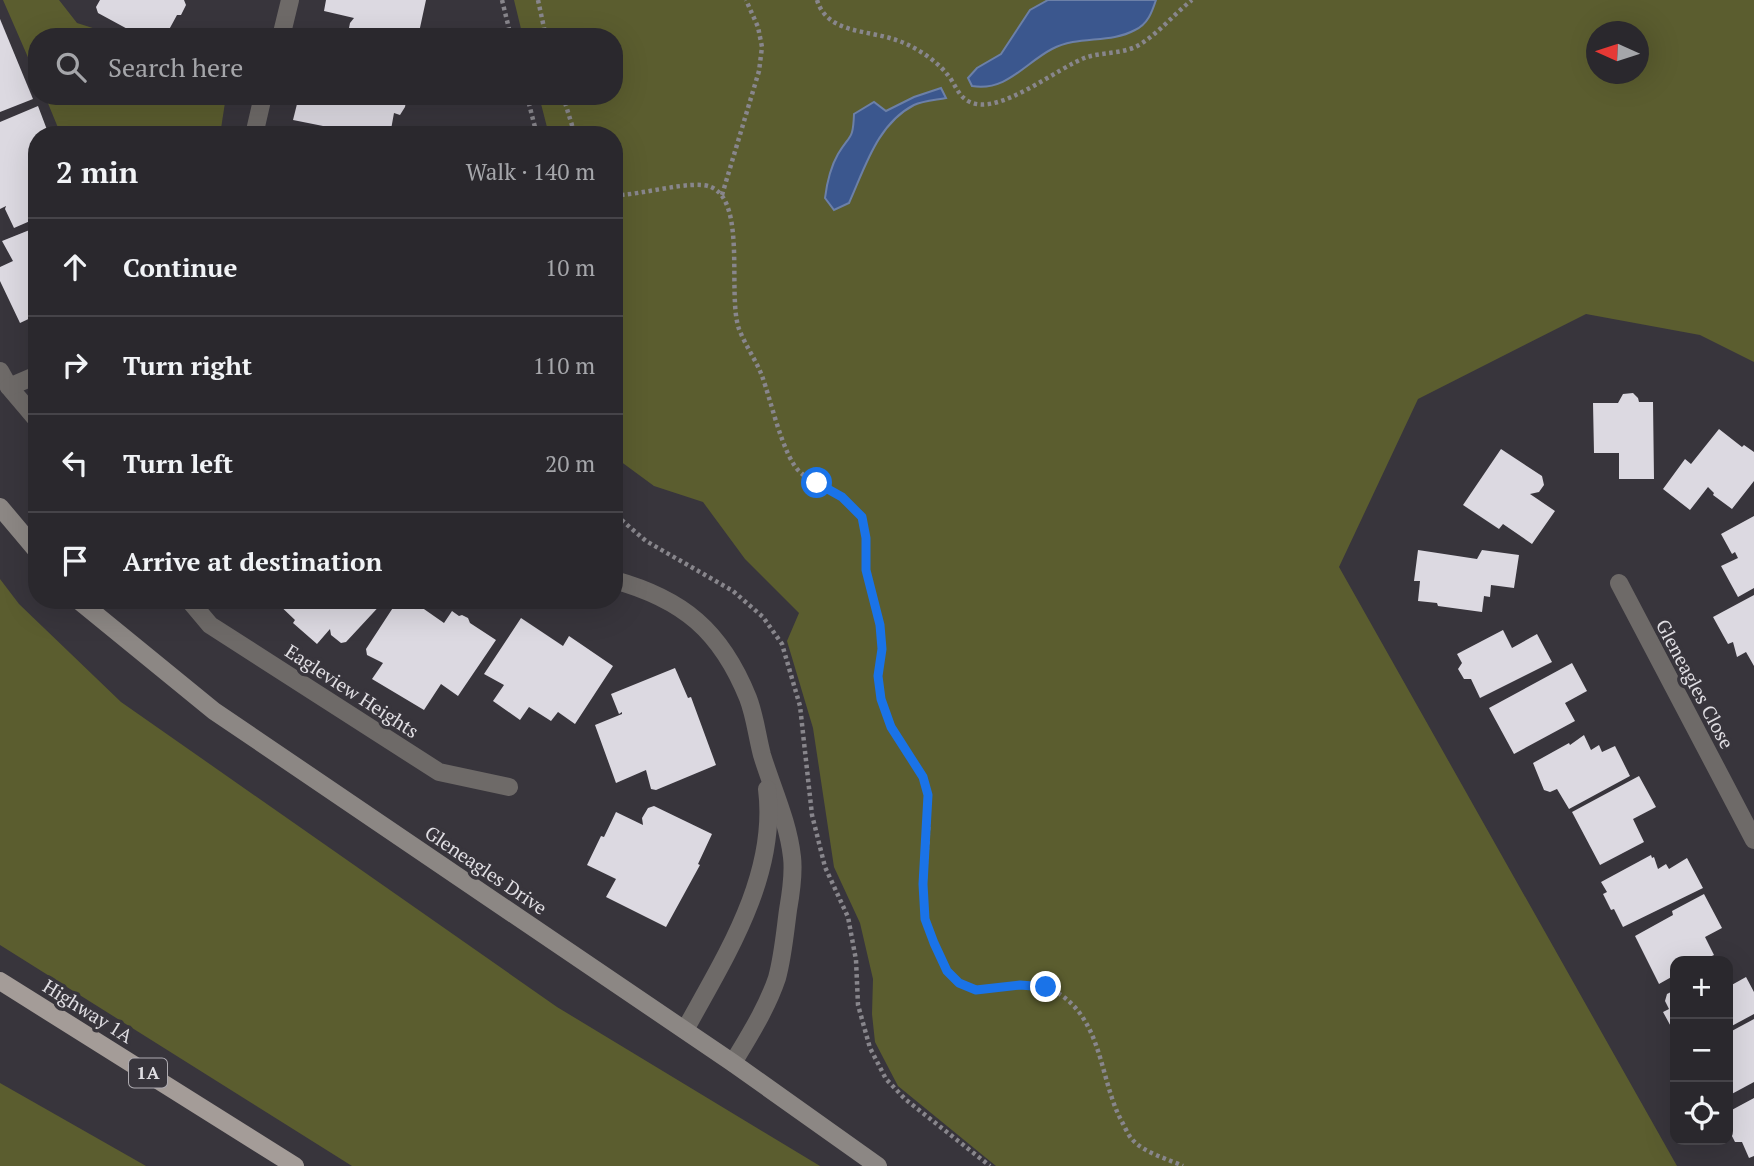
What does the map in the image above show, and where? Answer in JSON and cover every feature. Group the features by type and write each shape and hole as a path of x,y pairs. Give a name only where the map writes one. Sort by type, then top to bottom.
{"main road":[{"name":"Highway 1A","path":"0,981 295,1166"}],"street":[{"path":"283,28 290,0"},
{"path":"256,126 260,105"},
{"path":"4,379 28,376"},
{"path":"4,379 28,409"},
{"path":"0,507 28,540"},
{"path":"623,583 645,589 678,606 708,631 733,667 748,700 762,754 785,821 792,858 790,894 777,977 762,1013 733,1063"},
{"name":"Gleneagles Close","path":"1619,583 1754,841"},
{"name":"Gleneagles Drive","path":"89,609 214,710 685,1030 878,1166"},
{"name":"Eagleview Heights","path":"197,609 210,625 439,772 509,787"},
{"path":"685,1030 737,937 761,871 769,808 762,754"}],"path":[{"path":"502,0 509,28"},
{"path":"538,0 544,28"},
{"path":"722,195 759,71 762,47 758,27 746,0"},
{"path":"817,0 820,10 838,26 896,39 922,53 946,73 959,93 971,103 992,104 1025,91 1051,74 1088,57 1138,46 1192,0"},
{"path":"529,105 535,126"},
{"path":"566,105 572,126"},
{"path":"623,196 690,185 710,186 722,195 731,214 734,305 739,329 762,374 789,456 799,472 842,497 862,517 866,538 866,570 880,625 882,649 878,676 881,699 891,727 923,777 928,795 925,919 947,971 959,983 976,990 1020,985 1046,987 1070,1003 1091,1030 1113,1105 1132,1141 1184,1166"}],"green space":[{"path":"3,0 59,0 77,23 93,28 28,28 28,57"},
{"path":"514,0 1754,0 1754,362 1700,335 1586,314 1418,399 1339,567 1677,1166 996,1166 898,1086 875,1042 872,1014 873,979 860,923 834,867 813,728 787,641 799,613 745,559 703,502 654,486 623,463 623,126 547,126 541,105 623,105 623,28 521,28"},
{"path":"49,105 225,105 221,126 57,126"},
{"path":"0,579 19,604 121,702 557,1007 820,1166 352,1166 0,945"},
{"path":"0,1083 146,1166 0,1166"}],"water":[{"path":"1048,0 1156,0 1146,21 1135,30 1115,37 1062,45 1042,55 1005,81 984,87 972,86 968,78 977,68 1001,54 1030,10"},
{"path":"941,88 946,98 914,105 890,123 874,148 849,203 834,210 825,198 828,181 835,159 852,133 854,114 874,102 886,111 914,97"}],"building":[{"path":"100,0 184,0 186,5 170,28 126,28 98,13 96,7"},
{"path":"326,0 426,0 420,28 349,28 354,18 324,11"},
{"path":"0,19 28,87 28,101 0,112"},
{"path":"297,105 405,105 400,115 394,113 392,126 323,126 293,120"},
{"path":"38,106 46,126 28,126 28,222 14,228 6,206 0,209 0,122"},
{"path":"28,231 28,319 20,323 0,281 0,267 13,261 2,241"},
{"path":"1633,393 1639,402 1653,402 1654,479 1619,479 1619,453 1594,453 1593,403 1618,403 1623,394"},
{"path":"1719,429 1742,447 1744,445 1754,452 1754,481 1732,509 1713,495 1708,487 1690,510 1663,489 1685,459 1691,464"},
{"path":"1501,449 1542,476 1544,485 1539,492 1530,494 1555,511 1532,544 1503,524 1499,529 1463,505"},
{"path":"1754,516 1754,588 1738,597 1721,566 1738,558 1735,552 1732,554 1721,534"},
{"path":"1418,550 1477,559 1482,550 1519,555 1514,588 1491,585 1490,597 1484,596 1482,612 1418,601 1420,581 1414,581"},
{"path":"1754,595 1754,666 1746,652 1737,657 1733,642 1728,644 1713,617"},
{"path":"283,609 377,609 346,642 341,643 331,635 330,629 317,644 293,623 295,620"},
{"path":"392,609 424,609 444,623 452,611 468,618 470,623 496,640 458,696 441,684 424,710 372,679 383,663 367,655 366,649"},
{"path":"521,618 563,646 569,636 613,666 575,724 558,712 551,721 529,707 520,720 493,701 504,685 484,674"},
{"path":"1503,630 1512,648 1537,634 1552,662 1480,698 1471,679 1464,679 1458,669 1462,663 1457,654"},
{"path":"1572,663 1587,691 1565,703 1575,721 1514,754 1489,708"},
{"path":"675,668 688,698 691,697 716,765 656,790 651,789 646,770 616,783 595,725 622,714 619,714 611,694"},
{"path":"1584,735 1591,750 1599,745 1602,752 1615,746 1630,776 1569,809 1557,789 1550,792 1544,790 1533,763"},
{"path":"1639,776 1656,807 1633,819 1644,842 1600,865 1572,812"},
{"path":"654,806 712,834 698,864 700,865 666,927 606,897 616,879 587,865 616,812 643,825 642,818 648,808"},
{"path":"1651,855 1658,869 1666,864 1669,869 1687,858 1703,888 1623,927 1603,894 1607,892 1601,882"},
{"path":"1704,894 1722,928 1705,937 1714,955 1670,956 1670,978 1659,984 1635,936 1673,915 1672,911"},
{"path":"1746,977 1754,992 1754,1014 1733,1025 1733,1019 1733,984"},
{"path":"1670,992 1670,1025 1663,1012 1669,1009 1665,1001"},
{"path":"1754,1019 1754,1082 1733,1093 1733,1082 1733,1030"},
{"path":"1754,1098 1754,1156 1749,1158 1742,1142 1735,1142 1733,1138 1733,1109"}],"route":[{"path":"817,483 842,497 862,517 866,538 866,570 880,625 882,649 878,676 881,699 891,727 923,777 928,795 923,884 925,919 934,943 947,971 959,983 976,990 1020,985 1046,987"}]}
